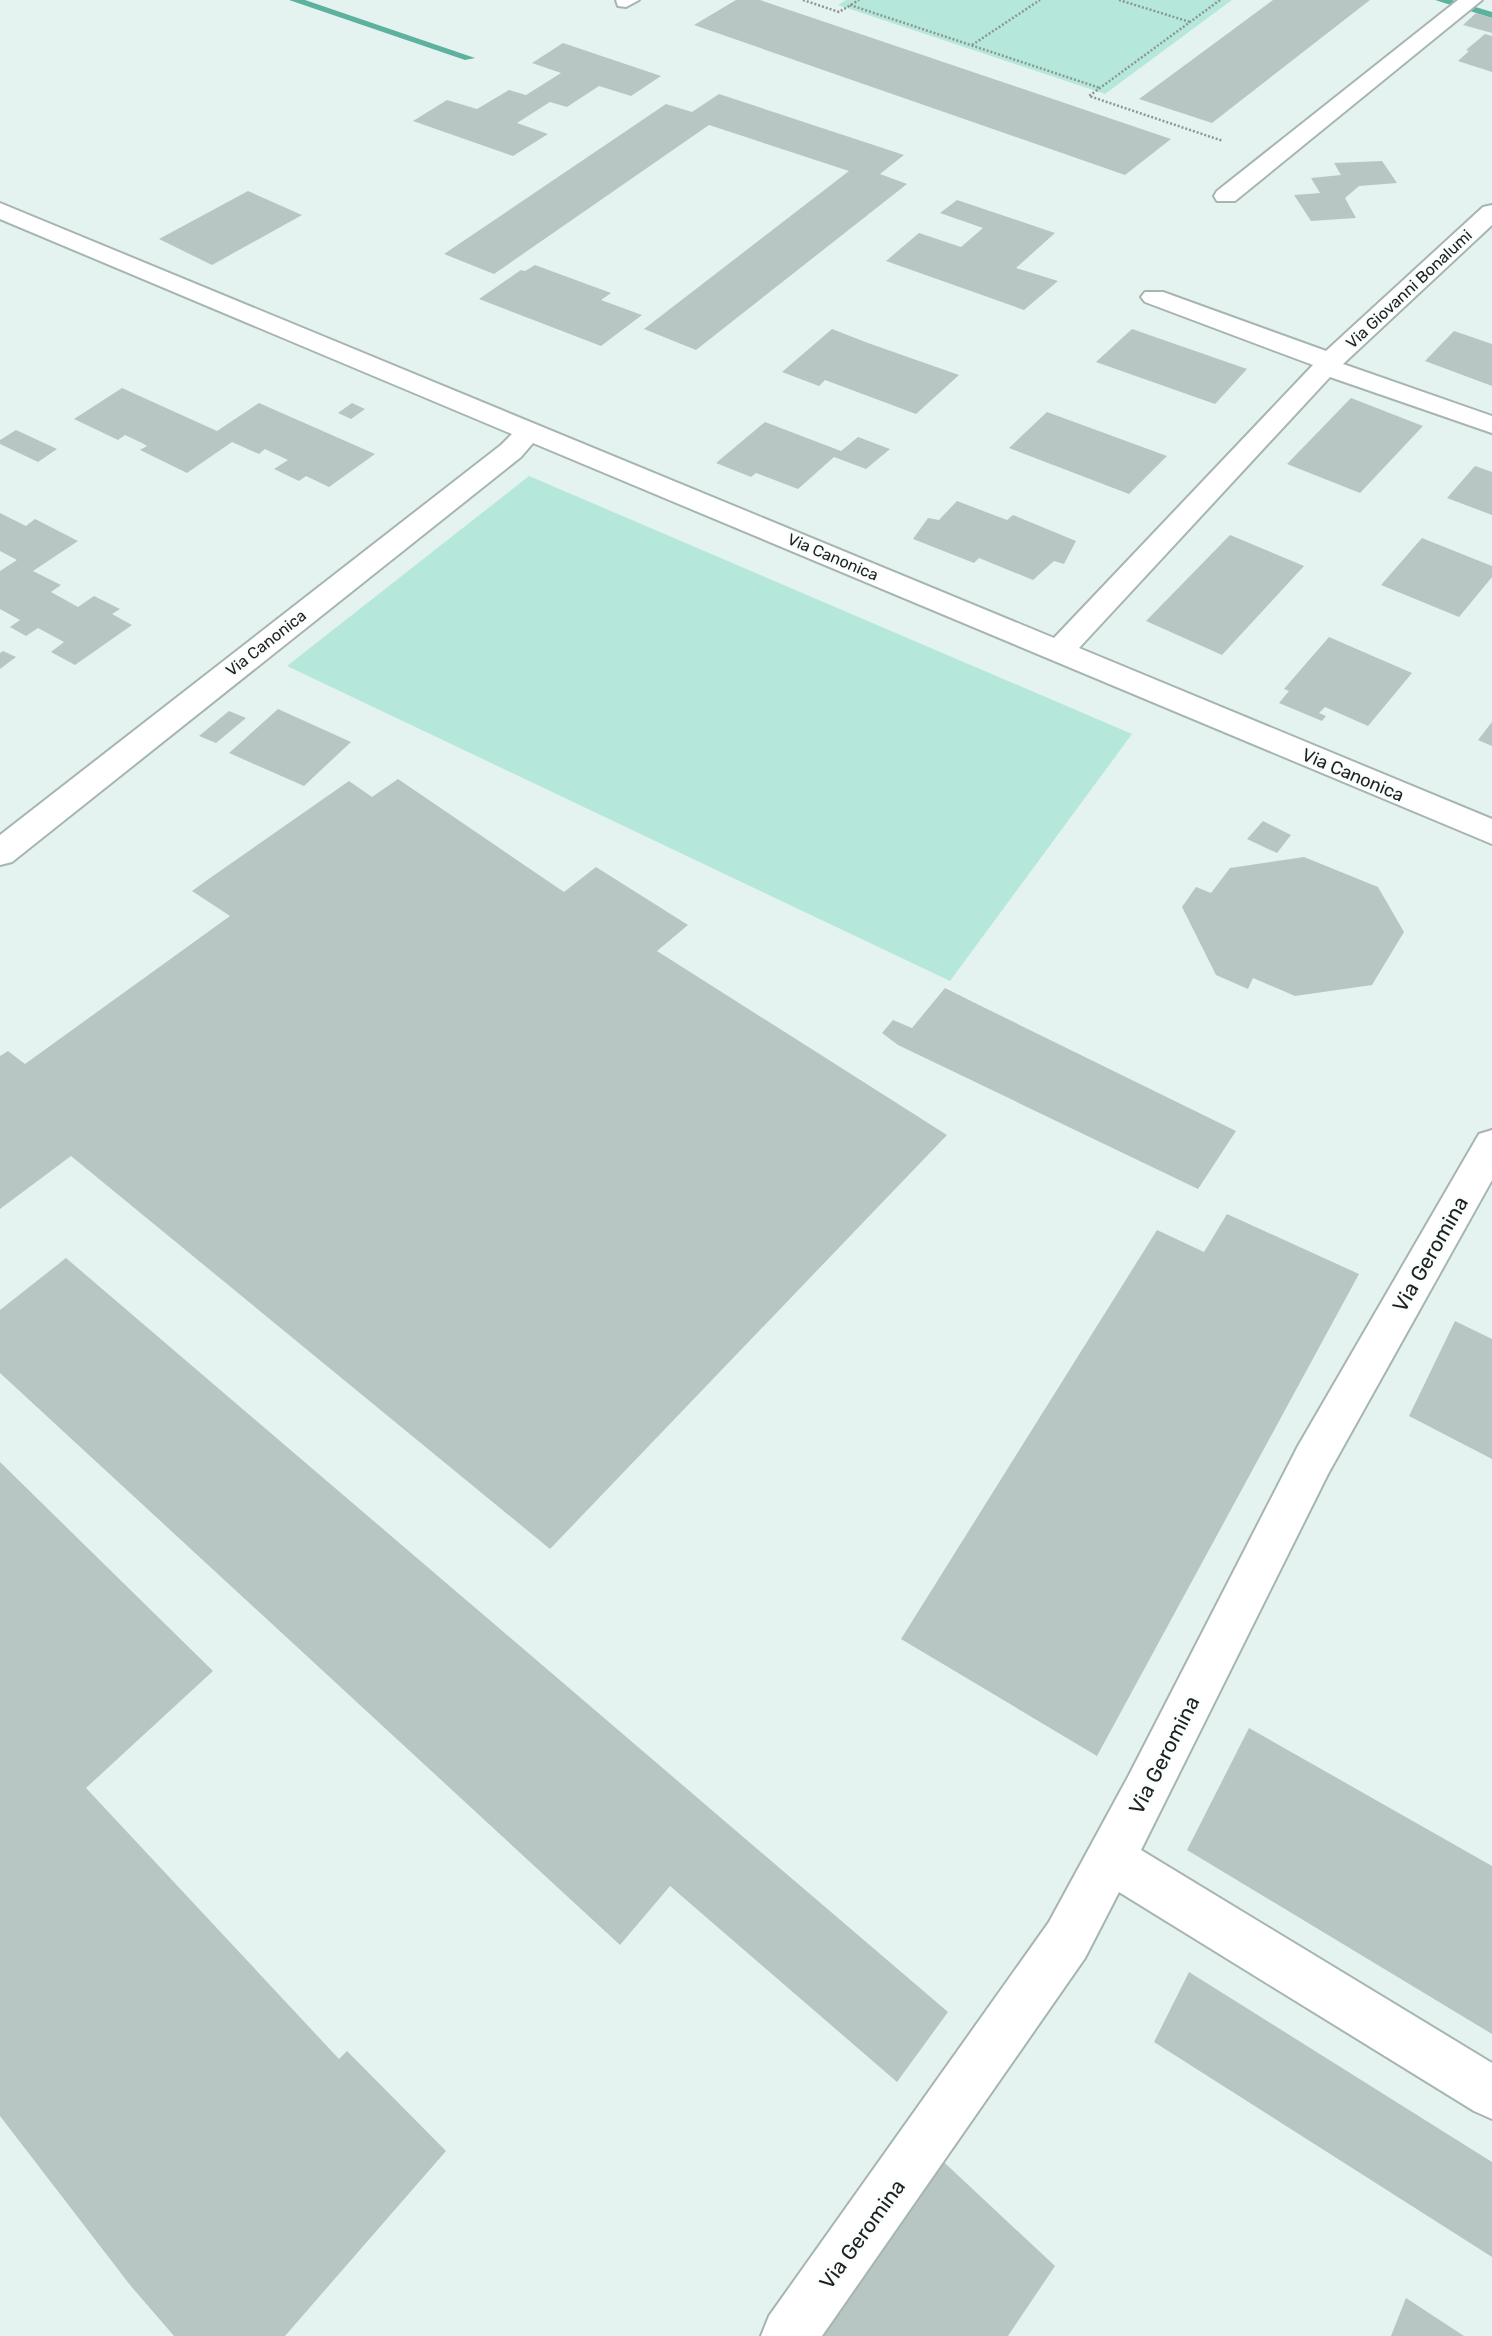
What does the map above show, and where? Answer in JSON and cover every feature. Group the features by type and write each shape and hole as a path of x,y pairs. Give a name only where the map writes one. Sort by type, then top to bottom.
{"street":[{"path":"1226,196 1471,0"},
{"name":"Via Canonica","path":"0,210 1492,832"},
{"name":"Via Giovanni Bonalumi","path":"1328,365 1492,212"},
{"path":"1154,297 1492,425"},
{"path":"1058,652 1328,365"},
{"name":"Via Canonica","path":"0,853 511,451 529,431"},
{"name":"Via Geromina","path":"789,2336 1067,1940 1313,1460 1492,1145"},
{"path":"1110,1859 1492,2093"}],"path":[{"path":"803,0 839,12 859,0"},
{"path":"971,46 1040,0"},
{"path":"1119,0 1190,22"},
{"path":"1220,0 1089,96 1275,158"},
{"path":"850,5 1100,88"}],"green space":[{"path":"846,0 1232,0 1105,94 838,5"},
{"path":"529,476 1132,734 950,981 287,666"}],"building":[{"path":"736,0 760,0 1171,139 1125,175 694,25"},
{"path":"1273,0 1370,0 1212,123 1139,99"},
{"path":"1476,13 1492,18 1492,33 1463,25"},
{"path":"1485,34 1492,36 1492,72 1458,61 1469,51 1466,50"},
{"path":"563,43 661,76 631,96 599,86 567,107 550,102 517,123 548,134 513,156 413,121 447,100 477,109 509,90 526,95 561,73 532,63"},
{"path":"719,94 904,155 880,174 907,184 696,350 644,329 849,171 709,125 494,274 444,254 666,104 692,112"},
{"path":"1382,161 1397,183 1359,186 1345,198 1356,218 1311,221 1294,195 1320,193 1311,178 1341,175 1334,163"},
{"path":"248,191 302,215 212,265 159,239"},
{"path":"957,200 1055,233 1016,268 1058,281 1024,310 886,261 919,233 961,247 983,228 940,213"},
{"path":"535,265 611,293 601,300 642,315 601,346 479,299 521,270 525,271"},
{"path":"832,329 959,375 916,414 825,380 819,386 782,372"},
{"path":"1132,329 1247,369 1215,404 1096,362"},
{"path":"1454,331 1492,344 1492,386 1425,361"},
{"path":"122,388 217,431 259,403 375,454 329,487 306,476 299,481 274,469 288,460 265,449 259,454 232,442 187,473 140,450 147,446 142,443 125,435 118,440 74,419"},
{"path":"1351,398 1423,426 1360,493 1287,464"},
{"path":"352,403 365,409 351,419 338,413"},
{"path":"1047,412 1167,456 1129,494 1009,448"},
{"path":"765,422 841,451 858,437 890,449 866,469 834,457 798,489 756,473 751,477 716,463"},
{"path":"16,430 57,449 38,462 0,444 0,440"},
{"path":"1475,466 1492,472 1492,515 1447,498"},
{"path":"957,501 1007,520 1013,515 1076,541 1064,564 1054,561 1033,580 979,558 974,563 913,539 928,518 939,520"},
{"path":"0,513 26,526 35,519 78,541 33,571 61,585 51,592 78,607 94,596 120,609 112,614 132,625 75,665 51,652 64,642 38,628 26,636 10,627 20,620 0,609 0,571 17,560 0,551"},
{"path":"1230,535 1304,566 1222,655 1146,621"},
{"path":"1422,538 1492,566 1492,577 1459,617 1381,585"},
{"path":"1329,637 1412,673 1368,726 1325,707 1319,713 1326,716 1322,721 1279,703 1289,691 1284,689"},
{"path":"3,651 16,657 0,669 0,653"},
{"path":"278,709 351,742 304,786 229,753"},
{"path":"229,711 246,718 216,743 199,736"},
{"path":"1492,722 1492,746 1478,740"},
{"path":"398,779 564,892 596,867 688,925 657,951 947,1135 550,1549 71,1156 0,1209 0,1056 8,1051 25,1064 230,916 192,891 349,781 372,797"},
{"path":"1263,821 1291,835 1277,853 1247,839"},
{"path":"1304,857 1378,887 1404,932 1372,985 1295,996 1253,978 1248,989 1216,975 1182,907 1196,887 1211,893 1230,868"},
{"path":"945,988 1236,1131 1198,1189 898,1045 882,1033 893,1020 912,1028"},
{"path":"1227,1214 1359,1274 1097,1756 901,1639 1157,1230 1204,1252"},
{"path":"66,1258 948,2012 897,2082 670,1886 620,1945 0,1373 0,1310"},
{"path":"1455,1321 1492,1339 1492,1459 1409,1416"},
{"path":"0,1462 213,1671 86,1788 339,2059 347,2051 446,2151 285,2336 174,2336 130,2285 0,2116"},
{"path":"1249,1728 1492,1866 1492,2034 1187,1850"},
{"path":"1189,1972 1492,2162 1492,2257 1154,2042"},
{"path":"932,2151 1055,2266 1008,2336 796,2336"},
{"path":"1406,2298 1464,2336 1391,2336"}],"waterway":[{"path":"294,0 469,58"},
{"path":"1440,0 1492,15"}]}
